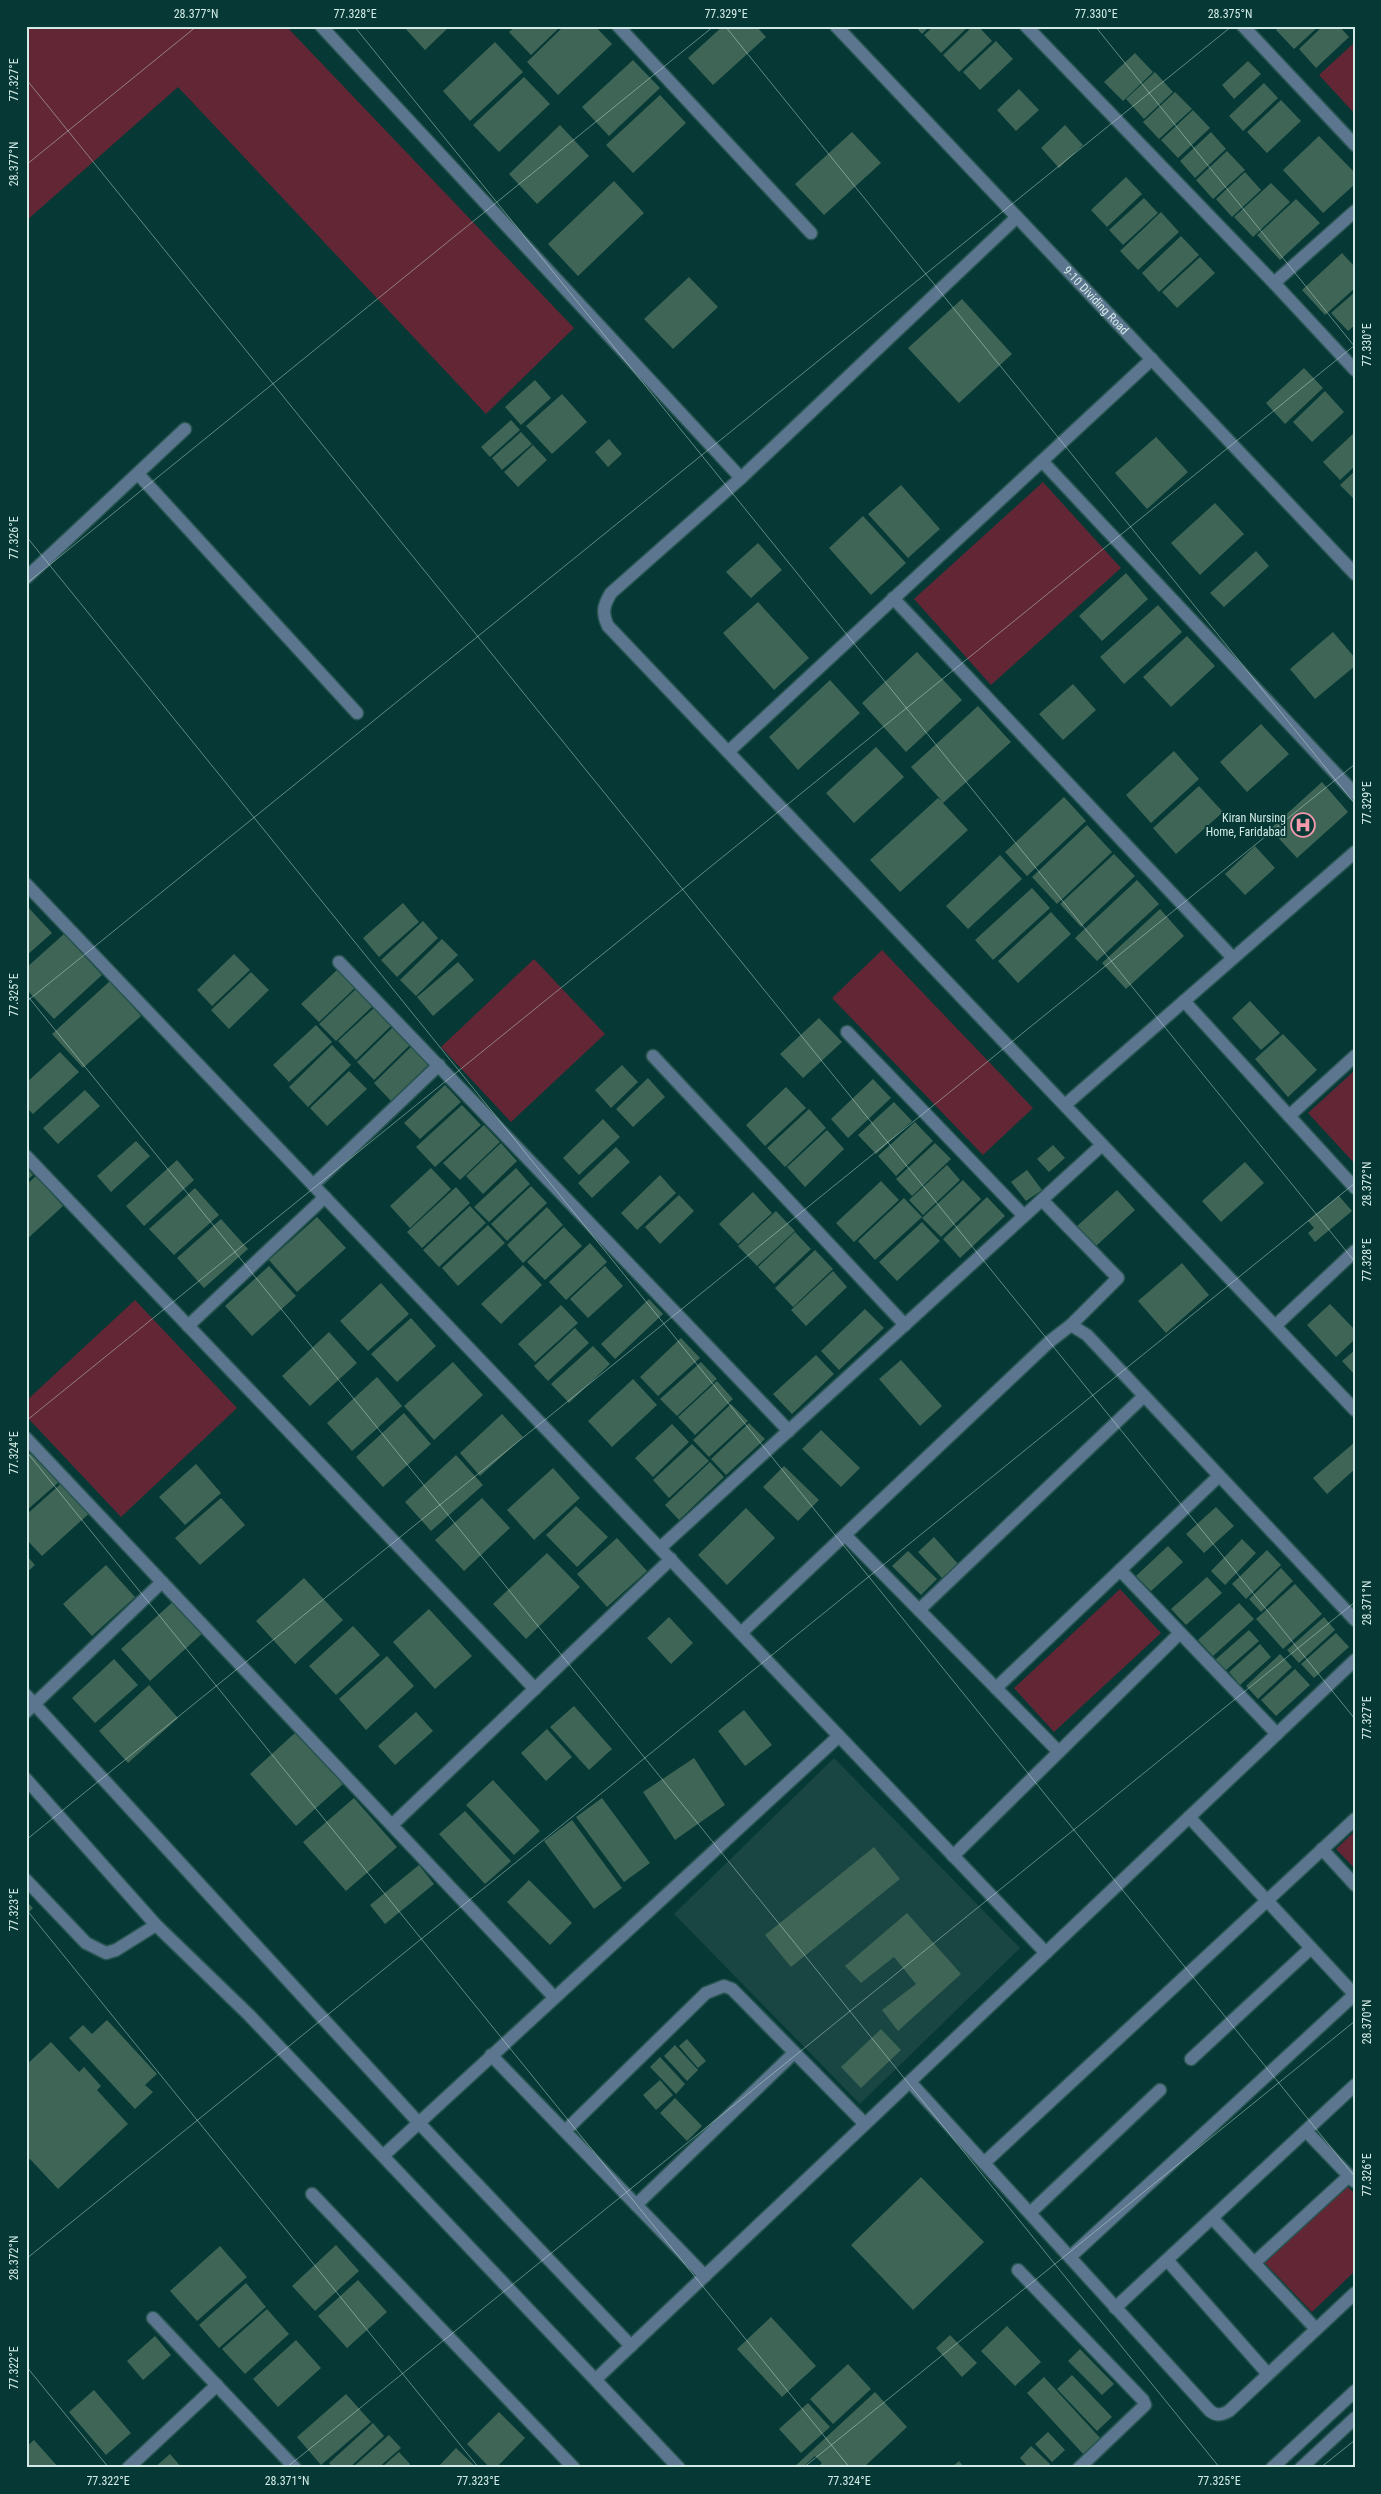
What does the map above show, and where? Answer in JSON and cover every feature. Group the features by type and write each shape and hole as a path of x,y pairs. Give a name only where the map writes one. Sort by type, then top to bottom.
{"street":[{"path":"321,26 741,478"},
{"path":"618,26 811,233"},
{"name":"9-10 Dividing Road","path":"836,26 1355,574"},
{"path":"1026,26 1274,283 1355,370"},
{"path":"1243,26 1355,145"},
{"path":"1274,283 1355,211"},
{"path":"1017,217 741,478 611,593 604,604 603,615 608,626 1355,1410"},
{"path":"728,752 1152,360"},
{"path":"26,578 185,429"},
{"path":"1042,461 1355,794"},
{"path":"138,474 357,713"},
{"path":"893,598 1233,958"},
{"path":"1065,1105 1355,852"},
{"path":"26,884 1046,1953"},
{"path":"339,962 789,1431"},
{"path":"1184,1001 1355,1188"},
{"path":"846,1032 1024,1216"},
{"path":"652,1056 905,1325"},
{"path":"1289,1116 1355,1056"},
{"path":"313,1185 439,1066"},
{"path":"660,1548 1102,1145"},
{"path":"26,1156 535,1689"},
{"path":"188,1326 325,1197"},
{"path":"740,1633 1049,1342 1071,1325 1118,1278 1042,1200"},
{"path":"1275,1326 1355,1251"},
{"path":"1071,1325 1086,1335 1355,1620"},
{"path":"919,1610 1144,1396"},
{"path":"26,1438 554,1997"},
{"path":"996,1688 1219,1476"},
{"path":"845,1535 1059,1752"},
{"path":"392,1825 671,1559"},
{"path":"1120,1570 1277,1734"},
{"path":"162,1582 29,1704 418,2122 631,2346"},
{"path":"953,1856 1180,1633"},
{"path":"596,2379 1355,1660"},
{"path":"384,2155 839,1736"},
{"path":"26,1779 156,1926 249,2015 384,2155 679,2468"},
{"path":"1070,2257 1355,1995 1189,1817"},
{"path":"984,2163 1355,1818"},
{"path":"1322,1849 1355,1885"},
{"path":"26,1880 86,1943 106,1953 116,1950 156,1926"},
{"path":"1192,2059 1311,1948"},
{"path":"565,2131 706,1993 724,1986 732,1989 865,2124"},
{"path":"636,2206 794,2053"},
{"path":"491,2055 704,2276"},
{"path":"910,2082 1210,2411 1215,2414 1222,2415 1229,2411 1355,2292"},
{"path":"1116,2308 1354,2086"},
{"path":"1030,2213 1160,2090"},
{"path":"1254,2263 1352,2179 1306,2131"},
{"path":"312,2194 574,2468"},
{"path":"1212,2218 1316,2329"},
{"path":"1167,2260 1268,2374"},
{"path":"1018,2270 1143,2400 1145,2405 1079,2468"},
{"path":"153,2318 295,2468"},
{"path":"128,2468 216,2385"},
{"path":"1272,2468 1355,2391"},
{"path":"1301,2468 1355,2418"}],"shaded area":[{"path":"26,26 286,26 574,328 486,414 178,87 26,221"},
{"path":"1355,42 1355,114 1319,75"},
{"path":"1043,482 1121,568 991,685 914,599"},
{"path":"882,950 1033,1108 983,1155 832,998"},
{"path":"534,959 605,1034 511,1122 441,1047"},
{"path":"1355,1070 1355,1164 1308,1113"},
{"path":"135,1300 237,1408 121,1517 26,1416 26,1401"},
{"path":"1120,1589 1161,1633 1054,1732 1014,1688"},
{"path":"834,1758 1020,1948 860,2104 674,1914"},
{"path":"1355,1831 1355,1869 1336,1849"},
{"path":"1346,2185 1355,2194 1355,2271 1312,2312 1265,2263"}],"building":[{"path":"403,26 450,26 425,50"},
{"path":"516,26 561,26 531,55 509,32"},
{"path":"564,26 595,26 612,44 558,95 527,62"},
{"path":"723,26 756,26 766,37 713,85 688,58"},
{"path":"915,26 930,26 922,34"},
{"path":"934,26 969,26 941,53 924,35"},
{"path":"973,26 978,26 992,41 959,72 943,55"},
{"path":"1280,26 1319,26 1294,49 1276,30"},
{"path":"1323,26 1339,26 1349,37 1316,68 1299,49"},
{"path":"996,41 1013,59 980,90 963,72"},
{"path":"495,42 523,72 470,121 443,91"},
{"path":"1135,53 1153,72 1123,101 1104,82"},
{"path":"633,60 660,88 609,136 582,107"},
{"path":"1248,61 1261,74 1234,99 1222,85"},
{"path":"1155,72 1173,92 1144,119 1126,99"},
{"path":"524,77 550,104 499,152 473,125"},
{"path":"1264,83 1278,98 1243,131 1229,116"},
{"path":"1019,89 1039,110 1016,131 997,110"},
{"path":"1175,92 1192,109 1159,139 1143,122"},
{"path":"660,95 686,123 633,173 606,145"},
{"path":"1281,100 1301,121 1267,153 1247,132"},
{"path":"1193,110 1210,128 1178,158 1161,140"},
{"path":"560,125 589,156 537,204 509,174"},
{"path":"1065,125 1083,145 1059,168 1041,148"},
{"path":"852,132 881,163 824,215 795,184"},
{"path":"1211,132 1226,149 1195,178 1180,161"},
{"path":"1319,136 1355,173 1355,184 1323,213 1283,170"},
{"path":"1227,151 1245,170 1213,199 1196,180"},
{"path":"1245,172 1261,190 1232,217 1216,199"},
{"path":"1126,177 1142,194 1107,227 1091,210"},
{"path":"614,181 644,213 578,276 548,244"},
{"path":"1271,183 1290,202 1253,237 1234,217"},
{"path":"1144,198 1158,213 1123,245 1109,230"},
{"path":"1296,199 1320,223 1280,260 1257,235"},
{"path":"1161,212 1179,232 1138,270 1120,251"},
{"path":"1181,236 1199,255 1159,292 1142,273"},
{"path":"1342,253 1355,267 1355,288 1325,315 1302,290"},
{"path":"1200,257 1215,273 1177,308 1162,292"},
{"path":"689,277 718,307 673,349 644,319"},
{"path":"1355,292 1355,325 1348,331 1331,313"},
{"path":"962,299 1012,354 959,403 908,348"},
{"path":"1304,368 1323,388 1285,424 1266,403"},
{"path":"535,380 551,398 521,425 505,407"},
{"path":"1325,391 1344,412 1312,442 1293,422"},
{"path":"562,394 587,422 552,454 526,426"},
{"path":"511,420 520,430 490,457 481,447"},
{"path":"521,432 532,444 502,470 492,458"},
{"path":"1355,432 1355,466 1340,480 1323,462"},
{"path":"1156,437 1188,472 1147,509 1115,473"},
{"path":"609,439 622,454 608,467 595,452"},
{"path":"533,445 547,460 518,487 504,472"},
{"path":"1355,471 1355,500 1340,485"},
{"path":"901,485 940,529 908,558 868,514"},
{"path":"1215,503 1244,534 1200,575 1171,543"},
{"path":"863,516 906,563 871,595 829,548"},
{"path":"758,543 782,570 751,598 726,572"},
{"path":"1256,551 1269,566 1224,607 1210,593"},
{"path":"1126,573 1148,599 1102,641 1079,616"},
{"path":"758,602 809,658 774,690 723,633"},
{"path":"1158,605 1182,632 1124,684 1100,657"},
{"path":"1333,632 1355,658 1355,666 1315,699 1290,669"},
{"path":"1187,636 1215,666 1171,707 1143,677"},
{"path":"917,652 962,700 906,752 862,703"},
{"path":"830,680 860,713 798,770 769,737"},
{"path":"1073,684 1096,710 1063,740 1039,714"},
{"path":"978,706 1011,742 943,803 968,830 900,892 870,860 938,798 942,801 911,767"},
{"path":"1261,724 1289,754 1247,792 1220,762"},
{"path":"876,747 904,777 854,823 826,793"},
{"path":"1174,751 1199,779 1151,823 1126,795"},
{"path":"1322,782 1348,812 1297,858 1270,829"},
{"path":"1199,786 1223,812 1176,854 1153,828"},
{"path":"1064,797 1086,821 1027,876 1005,852"},
{"path":"1087,825 1112,852 1057,904 1032,877"},
{"path":"1255,846 1275,868 1245,895 1225,874"},
{"path":"1114,854 1135,876 1081,927 1060,904"},
{"path":"1000,855 1022,879 968,929 946,906"},
{"path":"1137,880 1159,904 1097,961 1075,938"},
{"path":"1032,888 1050,908 993,960 975,940"},
{"path":"403,903 419,922 379,957 363,938"},
{"path":"26,905 52,933 26,956"},
{"path":"1160,909 1184,936 1126,989 1102,963"},
{"path":"1051,912 1071,934 1018,983 998,961"},
{"path":"423,921 438,938 397,977 381,960"},
{"path":"64,934 102,975 54,1019 26,989 26,968"},
{"path":"442,939 458,955 416,996 400,980"},
{"path":"234,954 250,970 212,1006 197,990"},
{"path":"458,962 474,980 433,1016 417,997"},
{"path":"339,968 357,986 319,1022 301,1004"},
{"path":"251,972 269,990 229,1029 211,1010"},
{"path":"110,981 141,1016 83,1068 52,1034"},
{"path":"358,987 375,1004 336,1041 319,1024"},
{"path":"1250,1001 1280,1033 1261,1050 1232,1018"},
{"path":"375,1007 392,1025 356,1060 338,1041"},
{"path":"819,1018 842,1042 803,1078 780,1054"},
{"path":"316,1025 332,1042 289,1082 273,1065"},
{"path":"393,1027 410,1045 374,1080 357,1062"},
{"path":"1283,1034 1317,1070 1288,1097 1255,1059"},
{"path":"332,1045 351,1065 308,1107 289,1087"},
{"path":"413,1045 430,1063 391,1101 374,1083"},
{"path":"60,1052 79,1072 33,1114 26,1107 26,1083"},
{"path":"622,1065 638,1082 611,1108 595,1090"},
{"path":"349,1071 367,1089 327,1126 310,1108"},
{"path":"648,1078 665,1097 633,1127 616,1109"},
{"path":"873,1079 891,1098 848,1138 831,1119"},
{"path":"445,1085 461,1102 420,1139 404,1123"},
{"path":"786,1087 806,1108 765,1146 746,1125"},
{"path":"85,1090 100,1106 58,1144 43,1128"},
{"path":"894,1102 912,1121 876,1154 858,1135"},
{"path":"462,1105 481,1125 435,1167 416,1147"},
{"path":"809,1109 826,1128 785,1167 767,1148"},
{"path":"603,1119 620,1137 579,1175 563,1158"},
{"path":"915,1122 933,1141 896,1176 878,1156"},
{"path":"484,1125 500,1142 460,1180 443,1163"},
{"path":"827,1130 844,1149 805,1187 787,1167"},
{"path":"136,1141 150,1156 111,1192 97,1176"},
{"path":"501,1143 517,1161 483,1194 466,1176"},
{"path":"935,1143 951,1159 912,1196 896,1179"},
{"path":"1053,1145 1065,1158 1049,1172 1037,1159"},
{"path":"616,1147 630,1162 592,1198 578,1183"},
{"path":"177,1160 194,1180 144,1226 126,1206"},
{"path":"1245,1162 1264,1183 1221,1222 1202,1201"},
{"path":"947,1165 960,1180 923,1215 909,1200"},
{"path":"26,1167 33,1175 26,1181"},
{"path":"431,1168 451,1189 410,1228 390,1206"},
{"path":"516,1168 530,1184 489,1222 474,1207"},
{"path":"1027,1170 1042,1190 1026,1201 1011,1182"},
{"path":"660,1175 676,1193 637,1230 621,1213"},
{"path":"36,1176 63,1206 26,1240 26,1185"},
{"path":"963,1180 981,1199 941,1237 922,1218"},
{"path":"881,1181 899,1200 854,1242 836,1223"},
{"path":"531,1186 547,1203 507,1241 491,1224"},
{"path":"456,1187 470,1203 422,1248 407,1232"},
{"path":"195,1188 219,1215 174,1255 149,1229"},
{"path":"1117,1190 1135,1210 1095,1247 1076,1227"},
{"path":"753,1192 772,1213 738,1244 719,1224"},
{"path":"679,1195 694,1211 660,1244 645,1227"},
{"path":"1339,1196 1352,1211 1315,1242 1308,1233 1314,1228 1308,1221"},
{"path":"987,1197 1005,1216 960,1258 943,1239"},
{"path":"904,1198 922,1217 875,1260 858,1241"},
{"path":"470,1206 486,1223 439,1267 423,1250"},
{"path":"547,1207 563,1225 523,1263 507,1245"},
{"path":"776,1211 795,1231 757,1266 738,1246"},
{"path":"317,1217 346,1248 297,1292 269,1260"},
{"path":"221,1219 248,1249 204,1288 177,1258"},
{"path":"922,1222 940,1241 897,1281 879,1262"},
{"path":"488,1225 505,1243 458,1286 442,1268"},
{"path":"564,1227 582,1246 545,1280 527,1262"},
{"path":"795,1232 811,1249 774,1284 758,1267"},
{"path":"590,1243 607,1262 566,1300 549,1282"},
{"path":"815,1250 833,1269 793,1307 775,1288"},
{"path":"1182,1263 1209,1295 1166,1333 1138,1301"},
{"path":"523,1265 542,1285 501,1324 481,1304"},
{"path":"269,1266 296,1296 252,1336 225,1306"},
{"path":"605,1266 623,1286 588,1318 570,1299"},
{"path":"833,1271 847,1287 806,1326 791,1310"},
{"path":"381,1283 409,1314 368,1351 340,1321"},
{"path":"649,1299 663,1314 615,1359 601,1344"},
{"path":"1330,1304 1355,1330 1355,1339 1336,1357 1307,1325"},
{"path":"561,1305 578,1323 535,1362 518,1344"},
{"path":"865,1309 884,1328 839,1370 821,1351"},
{"path":"411,1318 436,1346 397,1382 371,1354"},
{"path":"575,1328 589,1343 548,1381 534,1366"},
{"path":"329,1332 357,1363 310,1406 282,1376"},
{"path":"681,1338 700,1358 658,1396 640,1377"},
{"path":"593,1346 610,1364 569,1403 551,1384"},
{"path":"1355,1350 1355,1375 1342,1361"},
{"path":"816,1355 834,1374 792,1414 773,1394"},
{"path":"901,1360 942,1406 920,1426 879,1379"},
{"path":"453,1362 483,1395 434,1440 404,1406"},
{"path":"701,1362 717,1379 677,1416 660,1399"},
{"path":"377,1377 402,1406 352,1451 327,1423"},
{"path":"633,1379 657,1405 612,1447 588,1421"},
{"path":"717,1381 733,1399 695,1435 678,1417"},
{"path":"731,1404 748,1421 709,1457 693,1440"},
{"path":"404,1413 431,1444 383,1487 356,1457"},
{"path":"502,1414 523,1437 480,1476 460,1453"},
{"path":"749,1423 765,1439 726,1475 711,1459"},
{"path":"672,1424 689,1442 653,1477 635,1458"},
{"path":"821,1430 860,1468 841,1487 802,1449"},
{"path":"1355,1442 1355,1469 1327,1494 1313,1478"},
{"path":"692,1444 709,1461 669,1498 653,1480"},
{"path":"33,1451 60,1481 26,1511 26,1457"},
{"path":"456,1455 483,1485 431,1531 405,1502"},
{"path":"710,1462 724,1477 679,1520 665,1505"},
{"path":"196,1464 221,1493 185,1525 159,1497"},
{"path":"784,1466 819,1500 798,1521 763,1487"},
{"path":"553,1468 580,1498 534,1540 507,1510"},
{"path":"65,1480 93,1510 42,1556 26,1539 26,1515"},
{"path":"221,1498 245,1525 200,1565 175,1538"},
{"path":"482,1498 510,1528 464,1571 435,1540"},
{"path":"576,1506 608,1537 577,1567 546,1535"},
{"path":"1216,1507 1234,1526 1204,1553 1186,1534"},
{"path":"746,1508 775,1538 727,1585 698,1555"},
{"path":"934,1537 959,1565 943,1579 918,1552"},
{"path":"617,1538 647,1571 607,1607 577,1574"},
{"path":"1242,1539 1256,1553 1225,1585 1211,1571"},
{"path":"1168,1546 1183,1562 1151,1591 1136,1576"},
{"path":"1267,1550 1281,1565 1246,1599 1232,1584"},
{"path":"908,1551 937,1579 921,1595 892,1566"},
{"path":"547,1553 580,1587 526,1639 493,1604"},
{"path":"26,1555 35,1565 26,1573"},
{"path":"106,1565 135,1597 92,1636 63,1604"},
{"path":"1281,1568 1293,1581 1261,1612 1249,1599"},
{"path":"1207,1577 1222,1593 1186,1625 1171,1609"},
{"path":"304,1578 343,1620 295,1664 256,1621"},
{"path":"1295,1584 1322,1614 1283,1649 1256,1619"},
{"path":"176,1599 205,1631 150,1681 121,1649"},
{"path":"1239,1603 1254,1619 1213,1656 1198,1640"},
{"path":"429,1609 472,1656 435,1689 393,1642"},
{"path":"669,1617 693,1643 671,1664 647,1638"},
{"path":"1324,1617 1335,1630 1299,1663 1287,1650"},
{"path":"353,1626 380,1655 336,1695 309,1666"},
{"path":"1249,1630 1259,1641 1225,1671 1215,1660"},
{"path":"1336,1633 1349,1647 1314,1678 1301,1664"},
{"path":"1260,1644 1271,1657 1240,1685 1229,1672"},
{"path":"1280,1654 1292,1667 1258,1699 1246,1686"},
{"path":"387,1656 414,1686 366,1730 339,1699"},
{"path":"114,1659 138,1685 95,1723 72,1698"},
{"path":"1295,1669 1310,1685 1276,1716 1261,1700"},
{"path":"149,1685 178,1718 128,1763 99,1731"},
{"path":"574,1706 612,1749 589,1770 550,1727"},
{"path":"744,1710 772,1745 745,1766 718,1731"},
{"path":"416,1712 433,1731 395,1765 378,1746"},
{"path":"547,1729 572,1757 546,1781 521,1753"},
{"path":"296,1732 343,1784 296,1826 250,1774"},
{"path":"694,1758 725,1805 675,1840 643,1792"},
{"path":"493,1780 540,1831 514,1855 466,1805"},
{"path":"354,1798 397,1847 346,1891 303,1842"},
{"path":"602,1798 650,1863 624,1882 576,1817"},
{"path":"465,1811 511,1861 485,1884 439,1834"},
{"path":"572,1820 622,1888 594,1909 544,1841"},
{"path":"874,1847 900,1879 791,1967 765,1935"},
{"path":"419,1865 434,1884 385,1924 370,1905"},
{"path":"529,1880 572,1923 550,1945 507,1902"},
{"path":"26,1901 33,1908 26,1915"},
{"path":"907,1913 961,1974 898,2031 882,2010 916,1984 894,1957 861,1983 845,1966"},
{"path":"107,2020 157,2074 145,2085 153,2092 135,2109 69,2038 83,2025 92,2034"},
{"path":"881,2029 901,2050 861,2088 841,2067"},
{"path":"687,2039 706,2061 698,2068 679,2046"},
{"path":"51,2042 79,2072 84,2067 101,2086 97,2090 128,2124 58,2189 30,2159 26,2162 26,2065"},
{"path":"675,2045 698,2070 687,2081 664,2056"},
{"path":"660,2057 685,2084 676,2094 650,2067"},
{"path":"660,2080 673,2095 656,2110 643,2095"},
{"path":"675,2098 702,2126 687,2141 660,2113"},
{"path":"921,2177 984,2242 913,2310 851,2245"},
{"path":"336,2245 359,2271 315,2311 292,2286"},
{"path":"220,2246 247,2277 197,2321 170,2291"},
{"path":"358,2280 387,2312 347,2348 318,2316"},
{"path":"246,2283 266,2307 219,2348 199,2325"},
{"path":"267,2309 289,2334 245,2374 222,2349"},
{"path":"771,2317 816,2366 782,2397 737,2349"},
{"path":"1007,2326 1041,2362 1015,2386 981,2351"},
{"path":"950,2335 977,2363 962,2377 936,2348"},
{"path":"155,2336 171,2355 143,2380 127,2361"},
{"path":"296,2340 321,2368 278,2407 253,2379"},
{"path":"1080,2349 1114,2384 1102,2395 1068,2361"},
{"path":"848,2364 871,2389 833,2424 810,2399"},
{"path":"1072,2375 1112,2417 1097,2431 1057,2389"},
{"path":"1044,2377 1102,2440 1085,2456 1027,2393"},
{"path":"94,2390 131,2433 106,2455 69,2412"},
{"path":"875,2392 907,2427 863,2468 817,2468 822,2463 815,2456 802,2468 793,2468"},
{"path":"346,2394 371,2422 321,2465 297,2437"},
{"path":"808,2403 830,2427 801,2453 779,2429"},
{"path":"499,2412 525,2438 496,2468 490,2468 467,2444"},
{"path":"373,2423 384,2436 349,2468 333,2468 329,2463"},
{"path":"1048,2432 1065,2450 1052,2462 1035,2444"},
{"path":"389,2435 401,2448 378,2468 352,2468"},
{"path":"34,2440 59,2468 26,2468 26,2447"},
{"path":"1031,2446 1050,2464 1046,2468 1029,2468 1020,2458"},
{"path":"456,2448 477,2468 437,2468"},
{"path":"399,2452 410,2464 407,2468 381,2468"},
{"path":"170,2454 182,2468 154,2468"},
{"path":"959,2461 965,2468 951,2468"}],"place":[{"name":"Kiran Nursing Home, Faridabad","path":"1303,825"}]}
